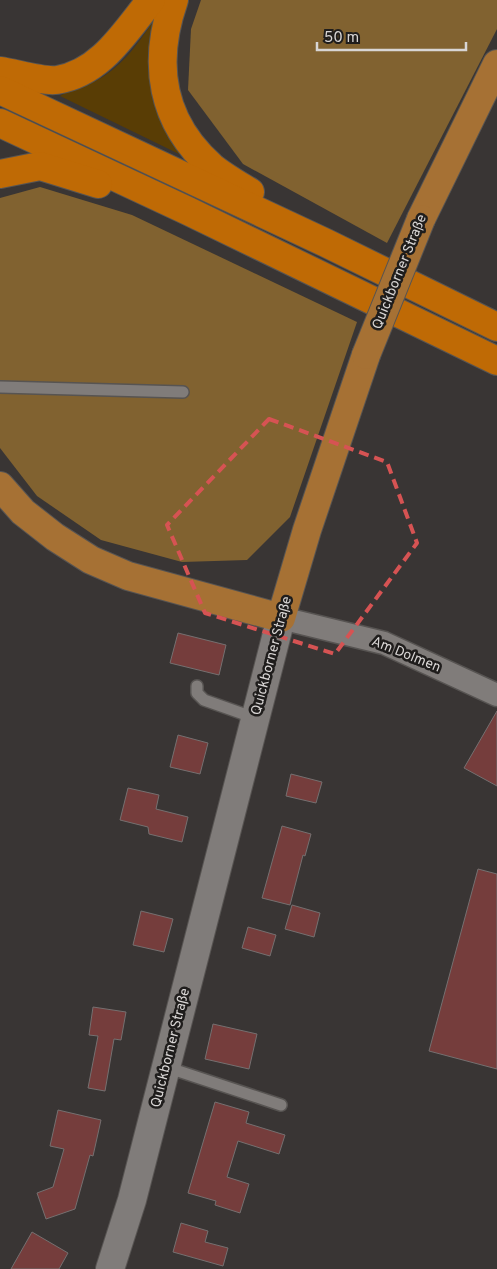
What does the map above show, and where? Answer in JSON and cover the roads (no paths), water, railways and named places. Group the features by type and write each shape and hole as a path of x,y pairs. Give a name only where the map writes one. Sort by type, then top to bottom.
{"highway":[{"path":"0,71 55,80 79,73 103,58 151,0"},
{"path":"174,0 167,18 162,67 164,93 173,118 184,138 212,167 326,243"},
{"path":"0,90 326,243 497,327"},
{"path":"0,123 188,211 497,361"},
{"path":"0,174 40,166 188,211"}],"main road":[{"name":"Quickborner Straße","path":"110,1269 132,1200 281,618 307,530 366,355 420,219 497,64"},
{"path":"0,486 23,512 48,532 91,560 128,576 281,618"}],"street":[{"name":"Am Dolmen","path":"281,618 384,643 497,695"}],"lane":[{"path":"0,388 183,392"},
{"path":"198,686 197,693 204,700 255,718"},
{"path":"166,1067 280,1104"}]}
